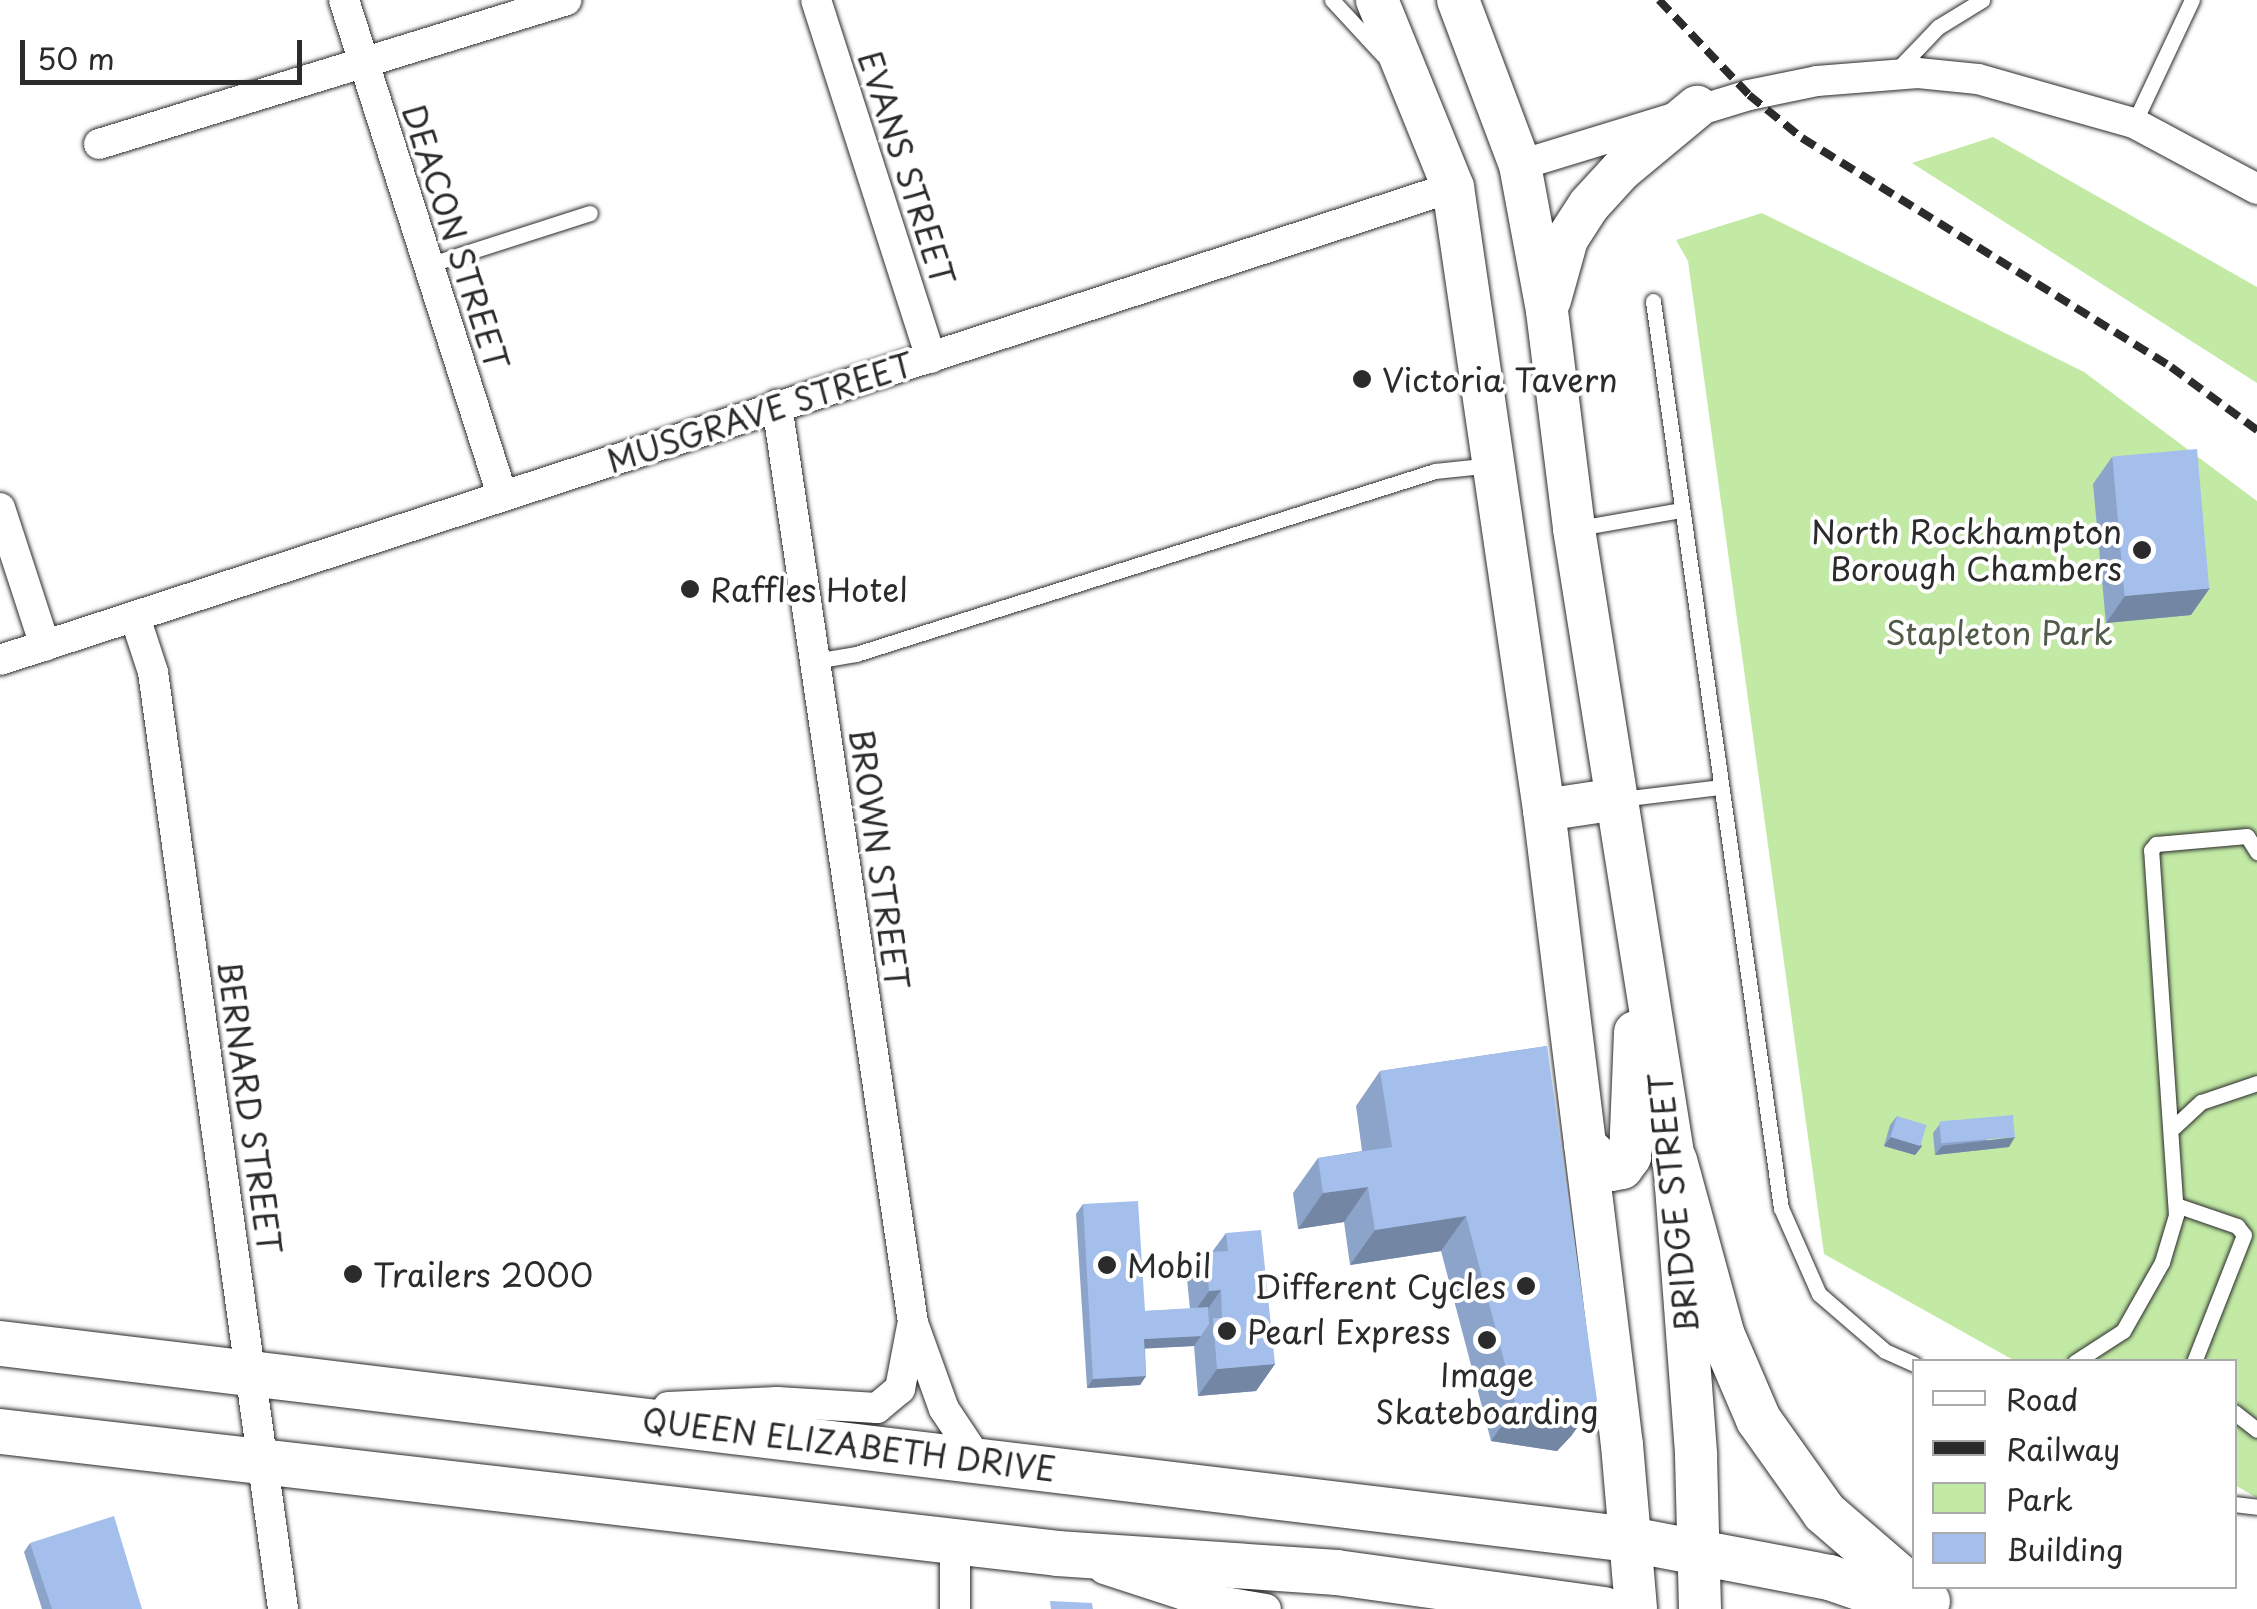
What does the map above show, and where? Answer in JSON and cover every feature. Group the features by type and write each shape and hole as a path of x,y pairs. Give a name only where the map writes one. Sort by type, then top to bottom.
{"main road":[{"path":"1376,0 1453,187 1544,810 1636,1609"},
{"name":"BRIDGE STREET","path":"1458,0 1520,164 1547,311 1574,529 1674,1160 1696,1456 1700,1609"},
{"path":"1547,311 1568,239 1589,205 1620,170 1696,107"},
{"name":"MUSGRAVE STREET","path":"1453,187 1520,164"},
{"path":"1544,810 1618,799"},
{"path":"1585,1145 1611,1170 1622,1168 1630,1157 1638,932"},
{"path":"1674,1160 1722,1334 1758,1418 1824,1512 1912,1588"},
{"name":"QUEEN ELIZABETH DRIVE","path":"0,1342 1630,1539 1830,1577 1922,1609"},
{"path":"0,1431 265,1465 1057,1553 1336,1572 1603,1609"},
{"path":"1914,1589 1937,1609"}],"street":[{"name":"DEACON STREET","path":"344,0 502,496"},
{"path":"99,144 566,0"},
{"name":"EVANS STREET","path":"816,0 931,358"},
{"path":"1520,164 1696,107 1816,81 1893,74 1978,79 2134,123 2257,189"},
{"name":"MUSGRAVE STREET","path":"0,660 1453,187"},
{"name":"BROWN STREET","path":"778,405 913,1323 949,1420 978,1460"},
{"path":"0,508 45,646"},
{"name":"BERNARD STREET","path":"136,617 153,672 283,1609"},
{"name":"BROWN STREET","path":"588,1412 777,1402 877,1408 900,1389 913,1323"},
{"path":"955,1609 956,1539"},
{"path":"1057,1553 1184,1595 1266,1609"}],"lane":[{"path":"1332,0 1410,83"},
{"path":"1893,74 1938,27 1982,0"},
{"path":"2134,123 2192,0"},
{"path":"428,265 590,213"},
{"path":"1653,301 1720,787 1791,1238 1803,1268 1840,1317 1912,1363"},
{"path":"815,661 856,654 1434,472 1492,465"},
{"path":"1574,529 1681,510"},
{"path":"1618,799 1720,787"},
{"path":"2086,1359 2123,1331 2138,1307 2162,1262 2176,1204 2174,1126 2150,850 2156,844 2248,836 2257,852"},
{"path":"2174,1126 2201,1102 2257,1083"},
{"path":"2176,1204 2237,1226 2244,1236 2195,1359"},
{"path":"2237,1414 2257,1430"}],"green space":[{"path":"1993,137 2257,287 2257,383 1912,163"},
{"name":"Stapleton Park","path":"1762,213 2084,372 2257,501 2257,1498 2237,1486 2237,1359 2011,1359 1824,1254 1688,261 1676,240"}],"building":[{"name":"North Rockhampton Borough Chambers","path":"2197,449 2209,588 2125,596 2112,456"},
{"path":"1547,1046 1597,1400 1581,1416 1516,1406 1466,1216 1375,1230 1368,1187 1323,1193 1318,1158 1392,1147 1380,1071"},
{"path":"2013,1115 2015,1137 1941,1143 1939,1121"},
{"path":"1897,1116 1927,1125 1920,1146 1891,1137"},
{"name":"Mobil","path":"1138,1201 1145,1311 1208,1307 1209,1324 1201,1336 1144,1339 1146,1376 1093,1379 1083,1204"},
{"path":"1261,1230 1275,1364 1217,1369 1213,1318 1222,1318 1221,1290 1209,1291 1206,1252 1228,1251 1226,1233"},
{"path":"114,1516 142,1609 52,1609 30,1543"},
{"path":"1050,1601 1092,1603 1093,1609 1051,1609"}],"railway":[{"path":"1659,0 1749,95 1802,138 2171,367 2257,430"}],"place":[{"name":"Victoria Tavern","path":"1362,379"},
{"name":"North Rockhampton Borough Chambers","path":"2142,550"},
{"name":"Raffles Hotel","path":"690,589"},
{"name":"Mobil","path":"1107,1265"},
{"name":"Trailers 2000","path":"353,1274"},
{"name":"Different Cycles","path":"1526,1286"},
{"name":"Pearl Express","path":"1227,1331"},
{"name":"Image Skateboarding","path":"1487,1340"}]}
